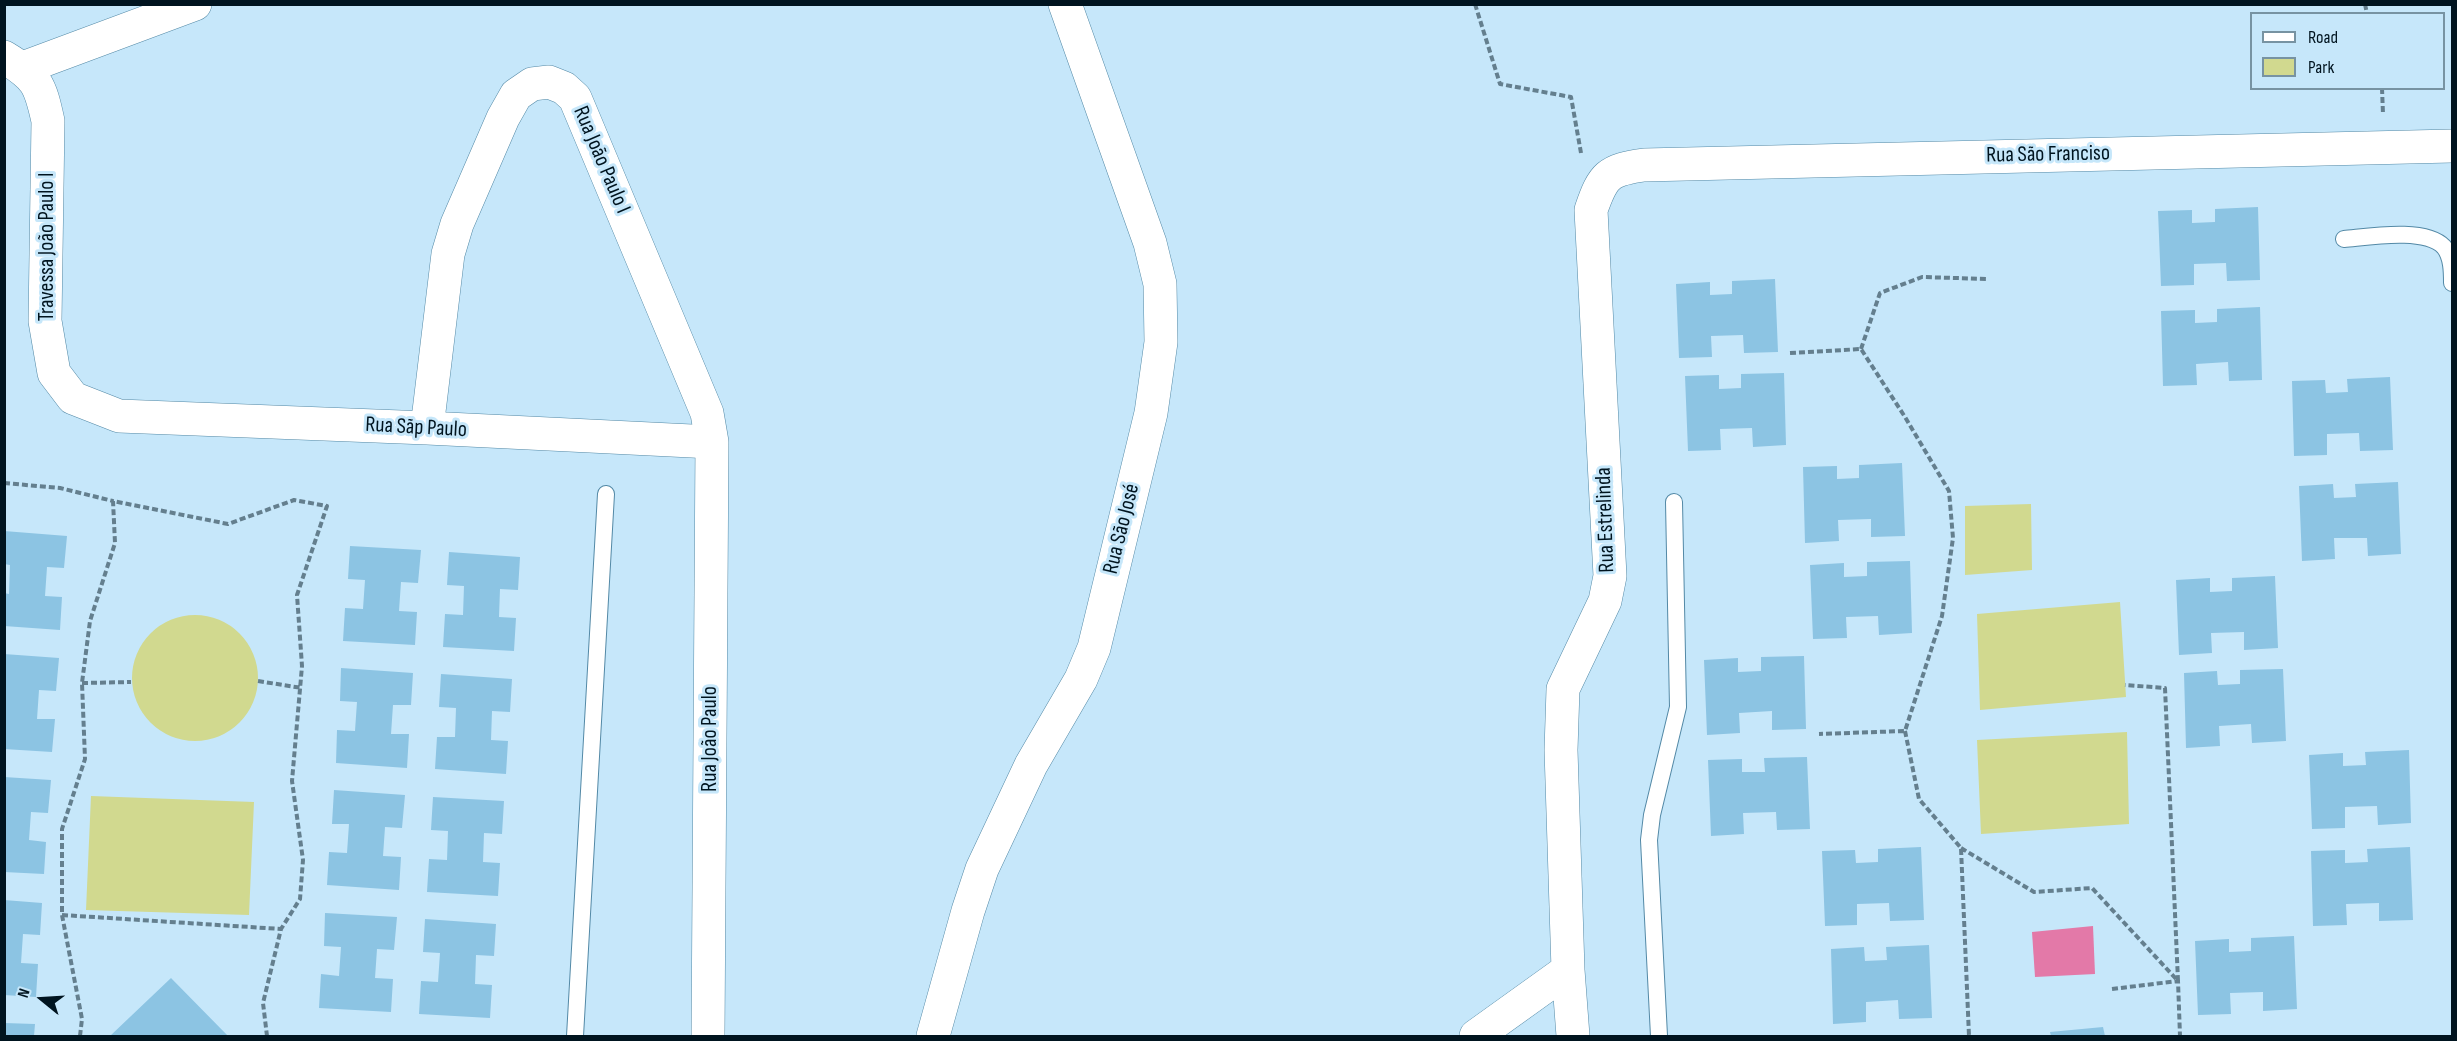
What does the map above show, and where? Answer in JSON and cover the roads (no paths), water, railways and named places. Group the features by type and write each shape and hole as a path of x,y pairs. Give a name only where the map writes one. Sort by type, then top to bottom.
{"street":[{"path":"14,63 195,4"},
{"name":"Rua São José","path":"933,1036 982,869 1031,765 1081,679 1094,648 1151,413 1161,342 1160,284 1150,243 1065,4"},
{"name":"Travessa João Paulo I","path":"14,63 41,89 48,121 45,321 54,373 73,398 119,416"},
{"name":"Rua João Paulo I","path":"427,428 448,254 457,224 503,118 516,95 532,84 549,82 564,88 575,98 707,413 712,442"},
{"name":"Rua São Franciso","path":"1644,165 2452,146"},
{"name":"Rua Estrelinda","path":"1573,1036 1568,970 1561,750 1563,689 1605,601 1610,576 1591,210 1599,187 1617,169 1644,165"},
{"name":"Rua Sãp Paulo","path":"119,416 712,442"},
{"name":"Rua João Paulo","path":"708,1036 712,442"},
{"path":"1476,1036 1568,970"}],"lane":[{"path":"2344,239 2405,234 2427,238 2444,247 2451,264 2452,283"},
{"path":"575,1036 606,494"},
{"path":"1659,1036 1649,840 1652,815 1678,707 1674,502"}]}
